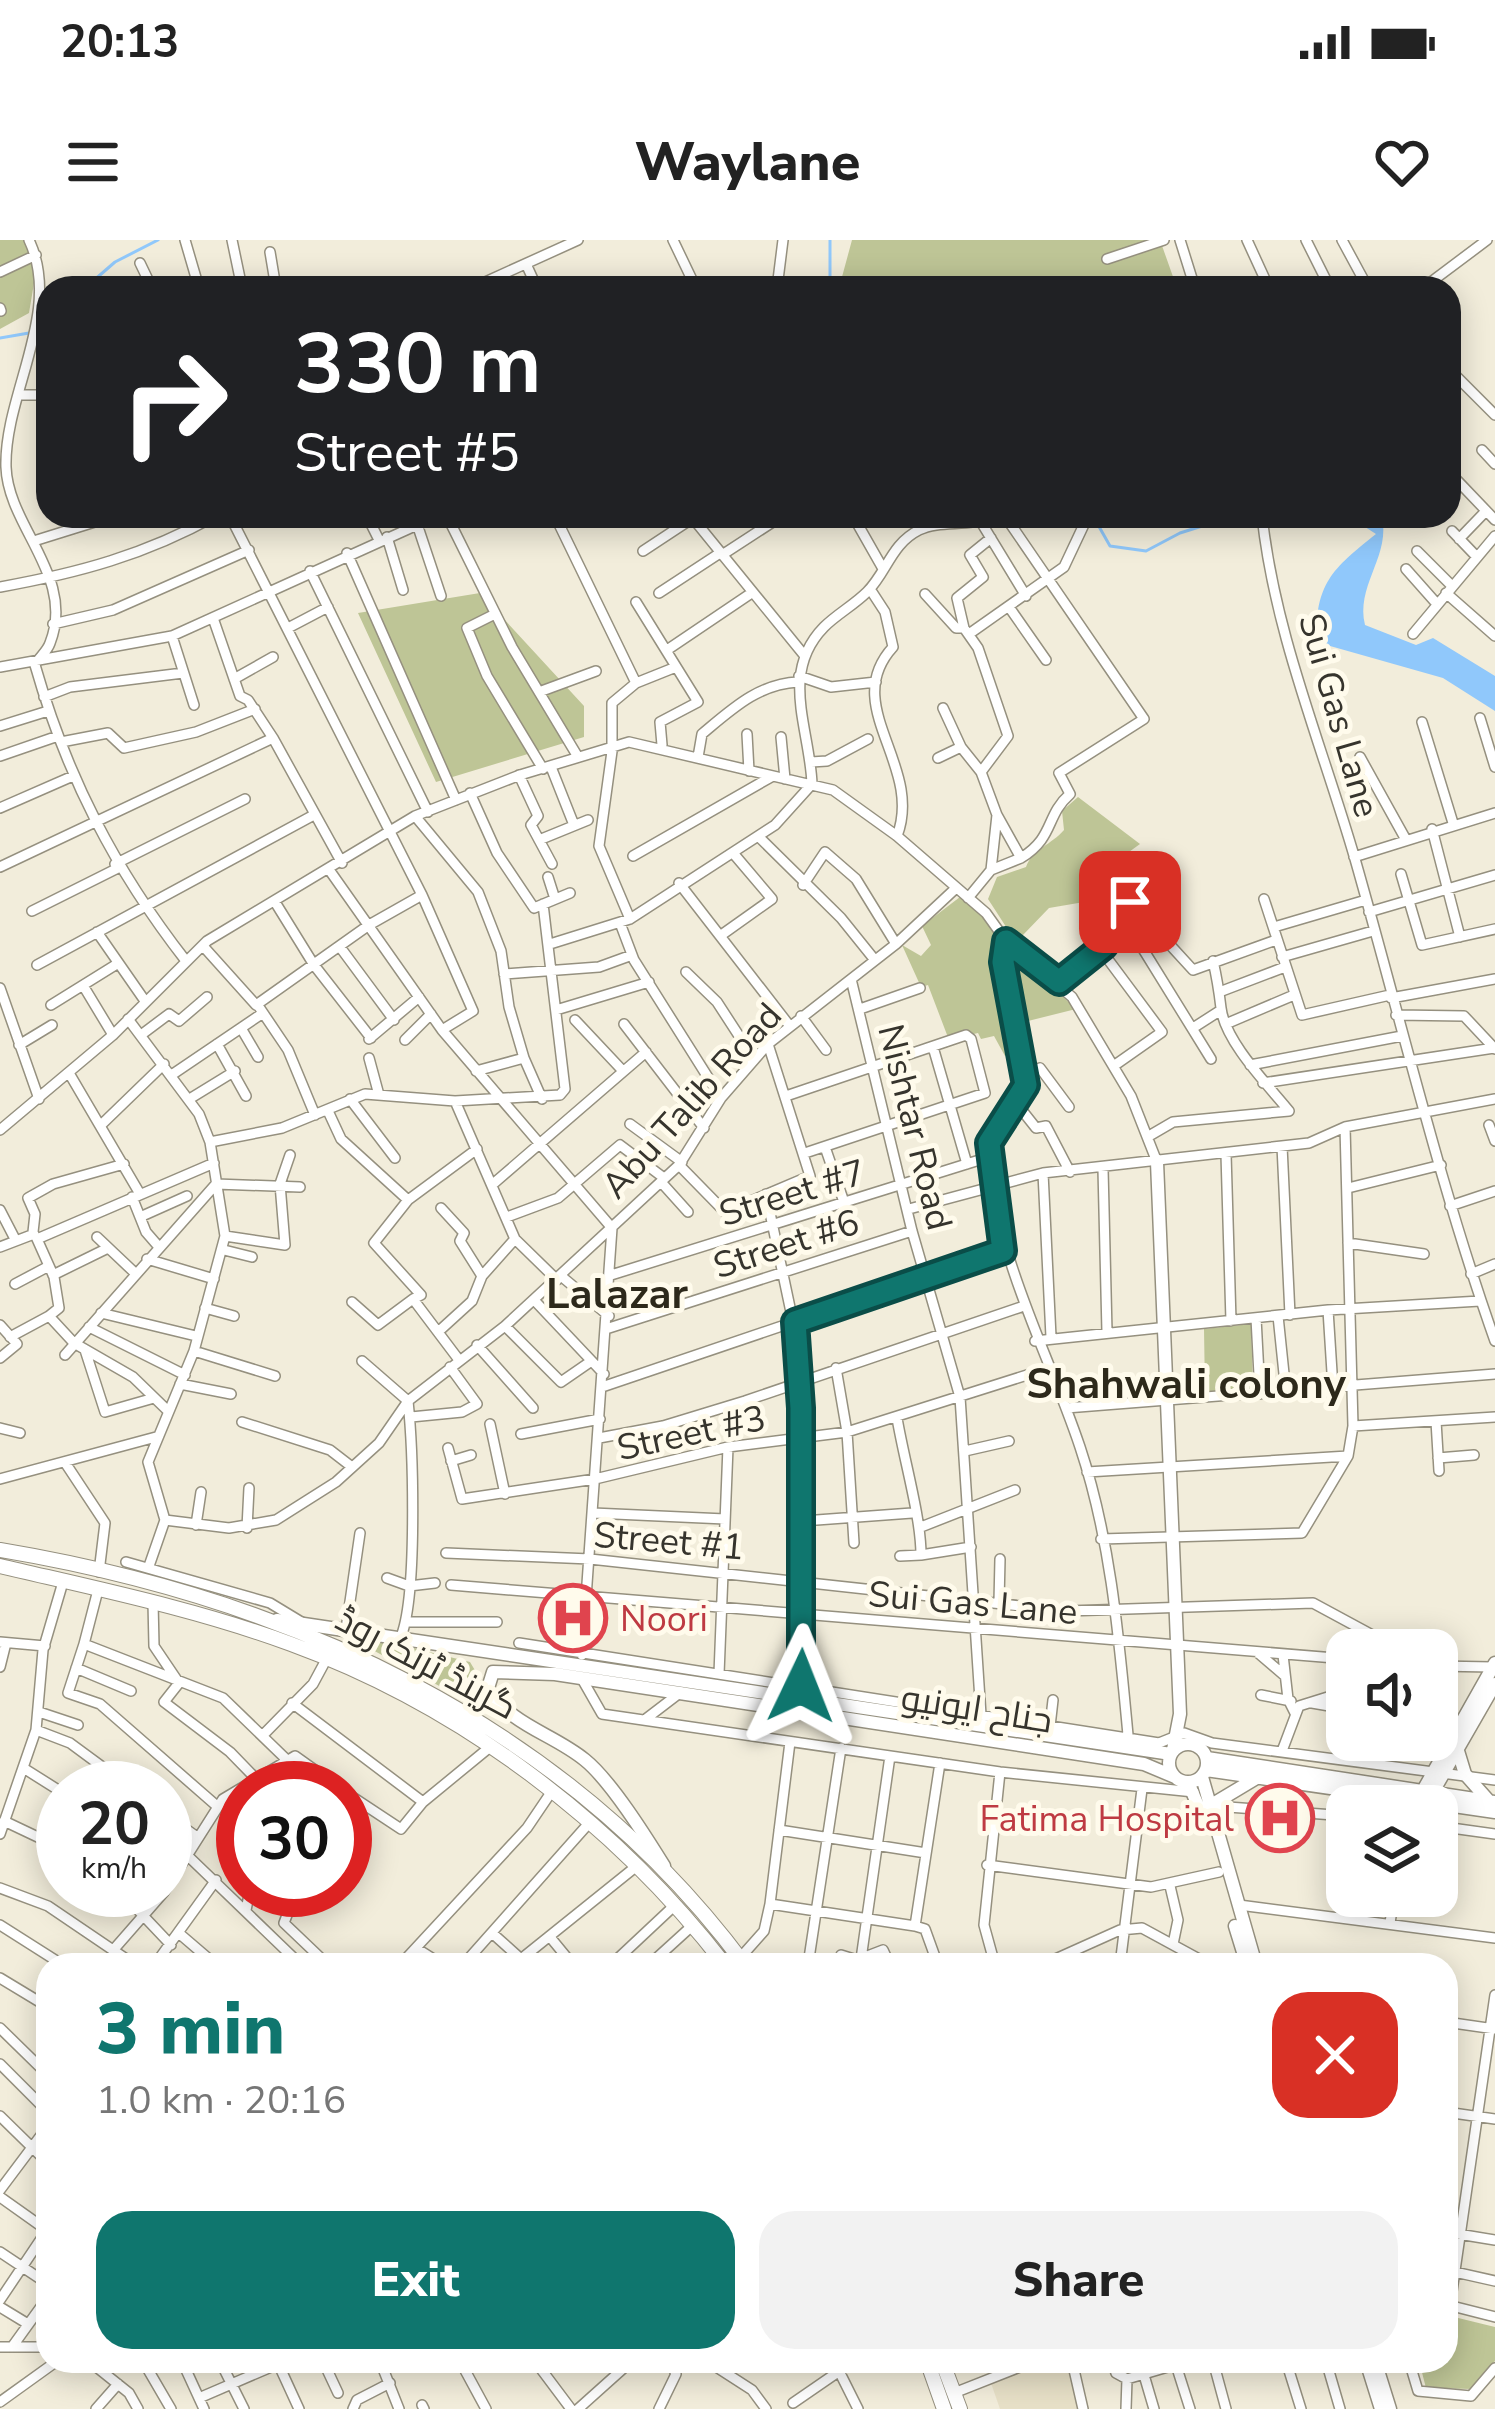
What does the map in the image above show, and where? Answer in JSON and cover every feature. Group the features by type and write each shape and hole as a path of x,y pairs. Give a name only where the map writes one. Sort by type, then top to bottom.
{"highway":[{"name":"گرینڈ ٹرنک روڈ","path":"0,1550 99,1572 125,1570 275,1620 406,1677 508,1738 587,1797 666,1870 719,1930 732,1953"},
{"name":"گرینڈ ٹرنک روڈ","path":"0,1567 153,1602 326,1658 490,1747 551,1791 638,1865 706,1941 723,1953"},
{"path":"706,1941 719,1930"},
{"path":"930,2373 944,2409"},
{"path":"946,2373 960,2409"}],"main road":[{"path":"1157,1162 1178,1744 1197,1772 1248,1953"},
{"path":"275,1620 555,1668"},
{"path":"1458,1725 1494,1665"},
{"path":"555,1668 500,1670 489,1677 488,1688 511,1716 594,1769 666,1870"},
{"name":"جناح ایونیو","path":"555,1668 582,1679 906,1709 1190,1743 1197,1772"},
{"name":"جناح ایونیو","path":"555,1668 1197,1772 1326,1786"},
{"path":"1493,1805 1465,1774 1458,1750 1495,1684"},
{"path":"1178,1744 1197,1772 1220,1872 1247,1953"},
{"path":"1440,1772 1444,1761"},
{"path":"1432,1785 1449,1761"},
{"name":"جناح ایونیو","path":"1197,1772 1329,1785"},
{"path":"1208,1807 1259,1777"},
{"name":"جناح ایونیو","path":"1458,1800 1493,1805"},
{"path":"1370,2373 1383,2409"},
{"path":"1377,2373 1383,2409"}],"street":[{"path":"29,240 36,255 36,307 21,393 5,430 3,466 18,514 37,540 48,578 53,624 50,643 36,662 48,711 93,824 142,906 186,961"},
{"path":"185,240 196,276"},
{"path":"232,240 240,276"},
{"path":"502,276 578,240"},
{"path":"673,240 690,276"},
{"path":"778,276 782,240"},
{"path":"1107,259 1164,240"},
{"path":"1180,240 1191,276"},
{"path":"1247,240 1264,276"},
{"path":"1306,240 1324,276"},
{"path":"1342,240 1362,276"},
{"path":"1439,276 1486,240"},
{"path":"270,252 274,276"},
{"path":"0,272 36,255"},
{"path":"140,263 146,276"},
{"path":"527,266 531,276"},
{"path":"1461,381 1495,415"},
{"path":"21,393 36,394"},
{"path":"1482,450 1495,464"},
{"path":"1461,485 1495,520"},
{"path":"1474,556 1456,535 1486,511"},
{"path":"37,540 71,528"},
{"path":"0,587 153,550 193,528"},
{"path":"237,528 422,895 473,1011 442,1030"},
{"path":"376,528 404,590"},
{"path":"0,667 172,636 406,528"},
{"path":"429,528 441,596"},
{"path":"453,528 495,614 578,757"},
{"path":"561,528 636,683"},
{"path":"643,551 682,528"},
{"path":"701,528 750,594 761,596 804,655"},
{"path":"659,592 763,528"},
{"path":"860,528 881,567"},
{"path":"550,944 625,921 758,836 812,784 798,679 804,655 823,628 870,589 881,567 926,528"},
{"path":"988,528 1026,596"},
{"path":"968,898 991,870 1021,858 1048,837 1057,805 1070,794 1059,773 1144,719 1013,528"},
{"path":"925,594 956,628 967,631 1064,567 1083,528"},
{"name":"Sui Gas Lane","path":"1265,528 1312,736 1354,857 1450,1206 1495,1341"},
{"path":"1413,634 1495,536"},
{"path":"981,772 1008,736 957,598 983,577 970,555 992,538"},
{"path":"53,624 113,610 249,550"},
{"path":"1417,551 1495,635"},
{"path":"346,553 456,800"},
{"path":"1406,568 1437,604"},
{"path":"310,571 428,812"},
{"path":"870,589 885,612 893,646 877,667 871,696 903,790 896,836"},
{"path":"667,650 750,594"},
{"path":"636,602 698,702 661,722 662,745"},
{"path":"288,628 328,607"},
{"path":"1009,607 1046,660"},
{"path":"495,614 467,628 487,676 547,768 574,825"},
{"path":"213,618 239,696 255,709 273,738 342,863"},
{"path":"172,636 194,705"},
{"path":"234,679 273,657"},
{"path":"676,667 636,683 613,704 613,744 599,846 632,955 721,1097"},
{"path":"538,692 596,671"},
{"path":"44,697 70,687 184,673"},
{"path":"698,757 702,734 772,684 798,679 831,687 876,682"},
{"path":"943,708 961,747 981,772 1021,858"},
{"path":"0,756 59,739 108,733 124,748 196,732 255,709"},
{"path":"0,726 48,711"},
{"path":"1480,718 1495,767"},
{"path":"1422,722 1453,823"},
{"path":"747,734 749,771"},
{"path":"781,737 785,779"},
{"path":"0,867 273,738"},
{"path":"811,762 827,761 868,739"},
{"path":"0,1130 112,1035 203,946 415,817 613,744 662,745 833,790 896,836 996,922 1006,941 1059,982 1115,1065 1150,1136 1157,1162"},
{"path":"938,758 961,747"},
{"path":"1360,757 1405,838"},
{"path":"0,808 74,776"},
{"path":"519,776 538,816 531,825 553,864"},
{"path":"633,856 771,777"},
{"path":"470,794 506,867 534,908 570,893"},
{"path":"32,910 245,799"},
{"path":"1354,857 1495,813"},
{"path":"991,870 997,814"},
{"path":"37,965 312,816"},
{"path":"415,817 478,892 524,1058 542,1099"},
{"path":"539,840 588,820"},
{"path":"1432,829 1460,937"},
{"path":"758,836 841,918 874,959"},
{"path":"803,885 825,852 856,880 896,944"},
{"path":"720,936 772,898 733,853"},
{"path":"330,871 442,1030 612,1228 582,1655"},
{"path":"1401,874 1425,946 1495,928"},
{"path":"1274,927 1367,906 1409,902 1495,875"},
{"path":"548,877 555,899"},
{"path":"679,883 789,1025"},
{"path":"1132,884 1126,896 1130,902 1193,970 1276,940"},
{"name":"Abu Talib Road","path":"248,1528 276,1520 380,1444 409,1406 454,1364 505,1326 681,1164 721,1097 768,1044 896,944 955,889"},
{"path":"173,1074 242,1028 369,925 422,895"},
{"path":"1264,899 1302,1015 1495,980"},
{"path":"275,902 314,965 370,1039 419,997"},
{"path":"1059,982 1101,950 1109,939 1106,923 1130,902"},
{"path":"210,1142 282,1128 350,1099 379,1095 504,1101 542,1099 565,1089 543,904"},
{"path":"1153,925 1172,913"},
{"path":"1130,928 1211,1059"},
{"path":"98,932 145,1001"},
{"path":"1222,992 1284,962 1373,932"},
{"path":"1006,941 1003,962 1012,1025 1026,1076 1017,1104 991,1137 992,1183 1003,1251 1021,1307 1066,1408 1087,1472 1116,1613 1128,1736"},
{"path":"203,946 260,1009 287,1050 315,1114"},
{"path":"340,946 394,1020"},
{"path":"1101,950 1162,1032 1115,1065"},
{"path":"504,974 599,967 632,955"},
{"path":"1150,1136 1173,1122 1289,1112 1250,1065 1228,1024 1213,961"},
{"path":"51,1005 117,964"},
{"path":"686,972 717,1002 754,1059"},
{"name":"Nishtar Road","path":"851,979 912,1231 960,1397 981,1715"},
{"path":"556,1010 649,982"},
{"path":"84,987 112,1035"},
{"path":"0,988 39,1099"},
{"path":"860,1009 920,988"},
{"path":"1228,1024 1294,995"},
{"path":"141,1036 169,1014 179,1021 207,997"},
{"path":"1193,1028 1221,1010"},
{"path":"405,1040 431,1015"},
{"path":"1263,1083 1495,1048 1489,1035 1464,1016 1396,1015"},
{"path":"801,1016 826,1050"},
{"path":"128,1019 191,1098 210,1142 225,1236 194,1352 156,1437 148,1470 165,1520 145,1565"},
{"path":"575,1020 623,1071"},
{"path":"19,1045 52,1024"},
{"path":"624,1024 704,1128"},
{"path":"242,1028 258,1057"},
{"path":"786,1096 968,1036 981,1073 985,1093 805,1153"},
{"path":"1250,1065 1402,1036"},
{"path":"218,1044 245,1096"},
{"path":"630,1124 681,1164 725,1212 811,1176 768,1044"},
{"path":"933,1047 968,1164"},
{"path":"493,1184 646,1052"},
{"path":"369,1058 379,1095"},
{"path":"476,1071 524,1058"},
{"path":"100,1125 164,1064"},
{"path":"1026,1076 1040,1067 1069,1107"},
{"path":"191,1098 235,1071"},
{"path":"69,1073 124,1164 140,1217 159,1247"},
{"path":"350,1099 395,1158"},
{"path":"909,1209 1043,1173 1282,1146 1345,1127 1495,1099"},
{"path":"455,1101 515,1239 609,1322"},
{"path":"1017,1104 1036,1128 1046,1126 1070,1172"},
{"path":"328,1111 341,1138 408,1200"},
{"path":"1489,1125 1495,1142"},
{"path":"1101,1539 1301,1533 1348,1456 1353,1426 1345,1127"},
{"path":"507,1217 558,1198 620,1145 663,1180 688,1212"},
{"path":"1282,1146 1286,1393"},
{"path":"825,1147 845,1205"},
{"path":"352,1302 378,1325 421,1295 374,1243 408,1200 477,1149"},
{"path":"1226,1154 1231,1321"},
{"path":"225,1236 285,1245 280,1184 290,1155"},
{"name":"Street #7","path":"610,1275 989,1157"},
{"path":"0,1247 214,1162"},
{"path":"10,1336 58,1308 28,1198 53,1184 124,1164"},
{"path":"1348,1188 1441,1165"},
{"path":"1103,1169 1107,1332"},
{"path":"1043,1173 1051,1337"},
{"path":"179,1176 193,1210"},
{"path":"65,1354 216,1184 299,1186"},
{"path":"1450,1206 1495,1191"},
{"path":"766,1194 795,1322 801,1378 801,1686"},
{"path":"140,1217 187,1196"},
{"path":"441,1208 464,1233 460,1241 482,1276"},
{"path":"0,1210 4,1227 15,1239"},
{"name":"Street #6","path":"609,1322 912,1231"},
{"path":"97,1237 135,1273"},
{"path":"438,1332 472,1301 482,1276 515,1239"},
{"path":"1348,1243 1424,1254"},
{"path":"15,1284 108,1248"},
{"path":"224,1250 252,1257"},
{"path":"602,1387 1003,1251"},
{"path":"147,1259 214,1279"},
{"path":"1471,1274 1495,1264"},
{"path":"362,1361 409,1406 462,1412 477,1404 438,1332 413,1299"},
{"path":"534,1300 604,1374"},
{"path":"1035,1341 1328,1310 1480,1301"},
{"path":"598,1438 663,1426 1021,1307"},
{"path":"205,1308 234,1316"},
{"path":"1328,1310 1333,1388"},
{"path":"101,1313 196,1336"},
{"path":"49,1316 74,1343 133,1377 167,1410"},
{"path":"1256,1318 1260,1394"},
{"path":"0,1325 17,1344 0,1358"},
{"path":"505,1326 561,1382 590,1362"},
{"path":"88,1328 183,1380 231,1394"},
{"path":"477,1345 533,1408"},
{"path":"85,1350 105,1412 154,1398"},
{"path":"194,1352 274,1376"},
{"path":"836,1368 847,1432 854,1543"},
{"name":"Street #3","path":"448,1448 462,1499 505,1494 596,1479 728,1447 847,1432 1046,1369"},
{"path":"1066,1408 1495,1374"},
{"path":"400,1639 408,1622 409,1406"},
{"path":"1353,1426 1495,1417"},
{"path":"897,1418 912,1513 921,1527 921,1555"},
{"path":"520,1434 600,1420"},
{"path":"1436,1421 1439,1471"},
{"path":"242,1422 330,1450 352,1467"},
{"path":"490,1424 505,1494"},
{"path":"1,1432 20,1433"},
{"path":"0,1479 66,1465 156,1437"},
{"path":"965,1450 1010,1441"},
{"path":"719,1674 728,1447"},
{"path":"1438,1458 1474,1455"},
{"path":"452,1461 471,1456"},
{"path":"1087,1472 1348,1456"},
{"path":"66,1465 91,1495 105,1523 99,1572"},
{"path":"165,1520 248,1528 249,1488"},
{"path":"921,1527 1015,1490"},
{"path":"196,1525 201,1492"},
{"path":"593,1513 725,1519"},
{"path":"803,1521 912,1513"},
{"path":"346,1629 360,1533"},
{"path":"900,1556 971,1547"},
{"name":"Street #1","path":"446,1553 590,1559 1116,1613 1312,1603 1361,1629"},
{"path":"1000,1559 1000,1602"},
{"path":"125,1570 145,1565 270,1603 303,1623"},
{"path":"387,1578 409,1586 435,1583"},
{"path":"0,1834 36,1730 45,1646 62,1582"},
{"name":"Sui Gas Lane","path":"451,1585 722,1606 979,1633 1326,1658"},
{"path":"40,1693 63,1698 68,1693 98,1590"},
{"path":"153,1602 154,1646 179,1683"},
{"path":"408,1622 497,1622"},
{"path":"584,1636 598,1658"},
{"path":"0,1667 3,1642 45,1646"},
{"path":"519,1643 801,1686 906,1709 981,1715 1159,1743 1282,1750 1495,1780"},
{"path":"84,1644 223,1698 287,1760 296,1756 303,1761"},
{"path":"1257,1652 1286,1677"},
{"path":"1283,1655 1288,1699"},
{"path":"264,1734 313,1684 326,1658"},
{"path":"1458,1666 1494,1665"},
{"path":"76,1668 130,1691"},
{"path":"582,1679 602,1714 1142,1790 1197,1772"},
{"path":"179,1683 164,1702 236,1761"},
{"path":"647,1718 682,1687"},
{"path":"68,1693 100,1704 216,1805"},
{"path":"1261,1694 1288,1699 1300,1707 1326,1708"},
{"path":"1282,1750 1300,1707 1326,1698"},
{"path":"1051,1729 1053,1700"},
{"path":"292,1703 326,1734 423,1802"},
{"path":"39,1712 78,1724"},
{"path":"36,1730 70,1743 94,1761"},
{"path":"745,1953 764,1931 770,1904 790,1742"},
{"path":"372,1811 396,1829 409,1823 423,1802 490,1747"},
{"path":"810,1953 841,1748"},
{"path":"862,1953 890,1756"},
{"path":"915,1926 940,1763"},
{"path":"25,1769 36,1776"},
{"path":"991,1953 984,1924 1000,1772"},
{"path":"1120,1953 1142,1790"},
{"path":"411,1953 527,1828 551,1791"},
{"path":"1208,1807 1326,1815"},
{"path":"192,1848 216,1810"},
{"path":"4,1821 36,1836"},
{"path":"474,1953 590,1822"},
{"path":"1458,1829 1495,1834"},
{"path":"779,1830 926,1852"},
{"path":"192,1833 197,1837"},
{"path":"164,1953 216,1880 192,1859"},
{"path":"987,1864 1130,1885 1170,1886 1220,1872"},
{"path":"529,1953 638,1865"},
{"path":"1170,1886 1178,1920 1173,1944"},
{"path":"0,1888 48,1906 121,1953"},
{"path":"770,1904 915,1926 925,1929 934,1953"},
{"path":"623,1953 675,1905"},
{"path":"1238,1905 1495,1938"},
{"path":"115,1948 144,1917"},
{"path":"148,1917 171,1945"},
{"path":"253,1917 289,1953"},
{"path":"286,1917 284,1923 315,1953"},
{"path":"1390,1923 1391,1917"},
{"path":"0,1925 44,1953"},
{"path":"662,1953 693,1925"},
{"path":"1069,1953 1120,1930 1142,1928 1189,1953"},
{"path":"492,1933 514,1953"},
{"path":"181,1935 201,1953"},
{"path":"550,1937 563,1953"},
{"path":"416,1948 424,1953"},
{"path":"0,1978 36,2000"},
{"path":"1458,2242 1495,1995"},
{"path":"1458,2024 1493,2029"},
{"path":"0,2028 36,2062"},
{"path":"0,2064 36,2100"},
{"path":"1458,2114 1495,2120"},
{"path":"0,2116 36,2151"},
{"path":"36,2139 0,2193 36,2222"},
{"path":"1460,2234 1495,2240"},
{"path":"28,2324 0,2303 36,2247"},
{"path":"0,2252 36,2276"},
{"path":"1458,2272 1495,2281"},
{"path":"1458,2308 1495,2317"},
{"path":"6,2347 36,2313"},
{"path":"1413,2373 1418,2391 1471,2396 1495,2368"},
{"path":"14,2409 4,2399 40,2373"},
{"path":"104,2373 138,2409"},
{"path":"150,2373 171,2409"},
{"path":"188,2373 204,2409"},
{"path":"226,2373 244,2409"},
{"path":"199,2398 255,2373"},
{"path":"283,2373 299,2409"},
{"path":"329,2373 338,2393"},
{"path":"385,2373 399,2409"},
{"path":"466,2373 486,2409"},
{"path":"545,2373 574,2409 617,2373"},
{"path":"659,2409 676,2373"},
{"path":"725,2373 760,2396 766,2409"},
{"path":"794,2403 839,2373 858,2409"},
{"path":"954,2393 1005,2373"},
{"path":"1075,2373 1083,2409"},
{"path":"1118,2373 1126,2409"},
{"path":"1136,2373 1148,2373"},
{"path":"1182,2373 1190,2409"},
{"path":"1216,2373 1226,2409"},
{"path":"1290,2373 1301,2409"},
{"path":"1330,2373 1340,2409"},
{"path":"1145,2374 1154,2409"},
{"path":"352,2409 357,2400 390,2383"},
{"path":"96,2409 118,2384"}],"shaded area":[{"path":"1016,2373 1070,2373 1080,2409 1000,2409 991,2383"}],"green space":[{"path":"0,240 26,240 35,277 29,313 0,329"},
{"path":"852,240 1160,240 1173,276 842,276"},
{"path":"480,593 584,706 584,737 436,782 358,613"},
{"path":"1078,797 1140,844 1122,857 1125,895 1049,908 1022,936 1010,933 988,899 997,877 1026,867 1059,835 1064,830 1062,811"},
{"path":"960,897 992,923 1008,962 1023,1047 1005,1056 994,1036 981,1039 978,1033 949,1040 928,985 921,987 902,945 921,956 931,945 922,926"},
{"path":"1018,955 1076,1009 1024,1022 1012,958"},
{"path":"1251,1324 1253,1389 1205,1392 1204,1329"},
{"path":"364,1636 470,1662 506,1722 356,1641"},
{"path":"1458,2318 1495,2327 1495,2361 1472,2389 1426,2388 1422,2373 1458,2373"}],"water":[{"path":"1367,528 1383,528 1383,536 1365,598 1365,625 1416,645 1433,638 1495,676 1495,711 1443,678 1316,642 1319,605 1329,579 1376,534"}],"waterway":[{"path":"99,276 158,240"},
{"path":"830,240 830,276"},
{"path":"0,338 29,333"},
{"path":"1100,528 1110,546 1146,551 1196,528"}],"place":[{"name":"Noori","path":"573,1618"},
{"name":"Fatima Hospital","path":"1280,1818"}],"district":[{"name":"Lalazar","path":"617,1293"},
{"name":"Shahwali colony","path":"1186,1383"}],"route":[{"path":"801,1686 804,1580 795,1322 1003,1251 989,1143 1026,1085 1003,962 1006,941 1059,982 1104,946 1109,939 1104,926 1130,902"}]}
